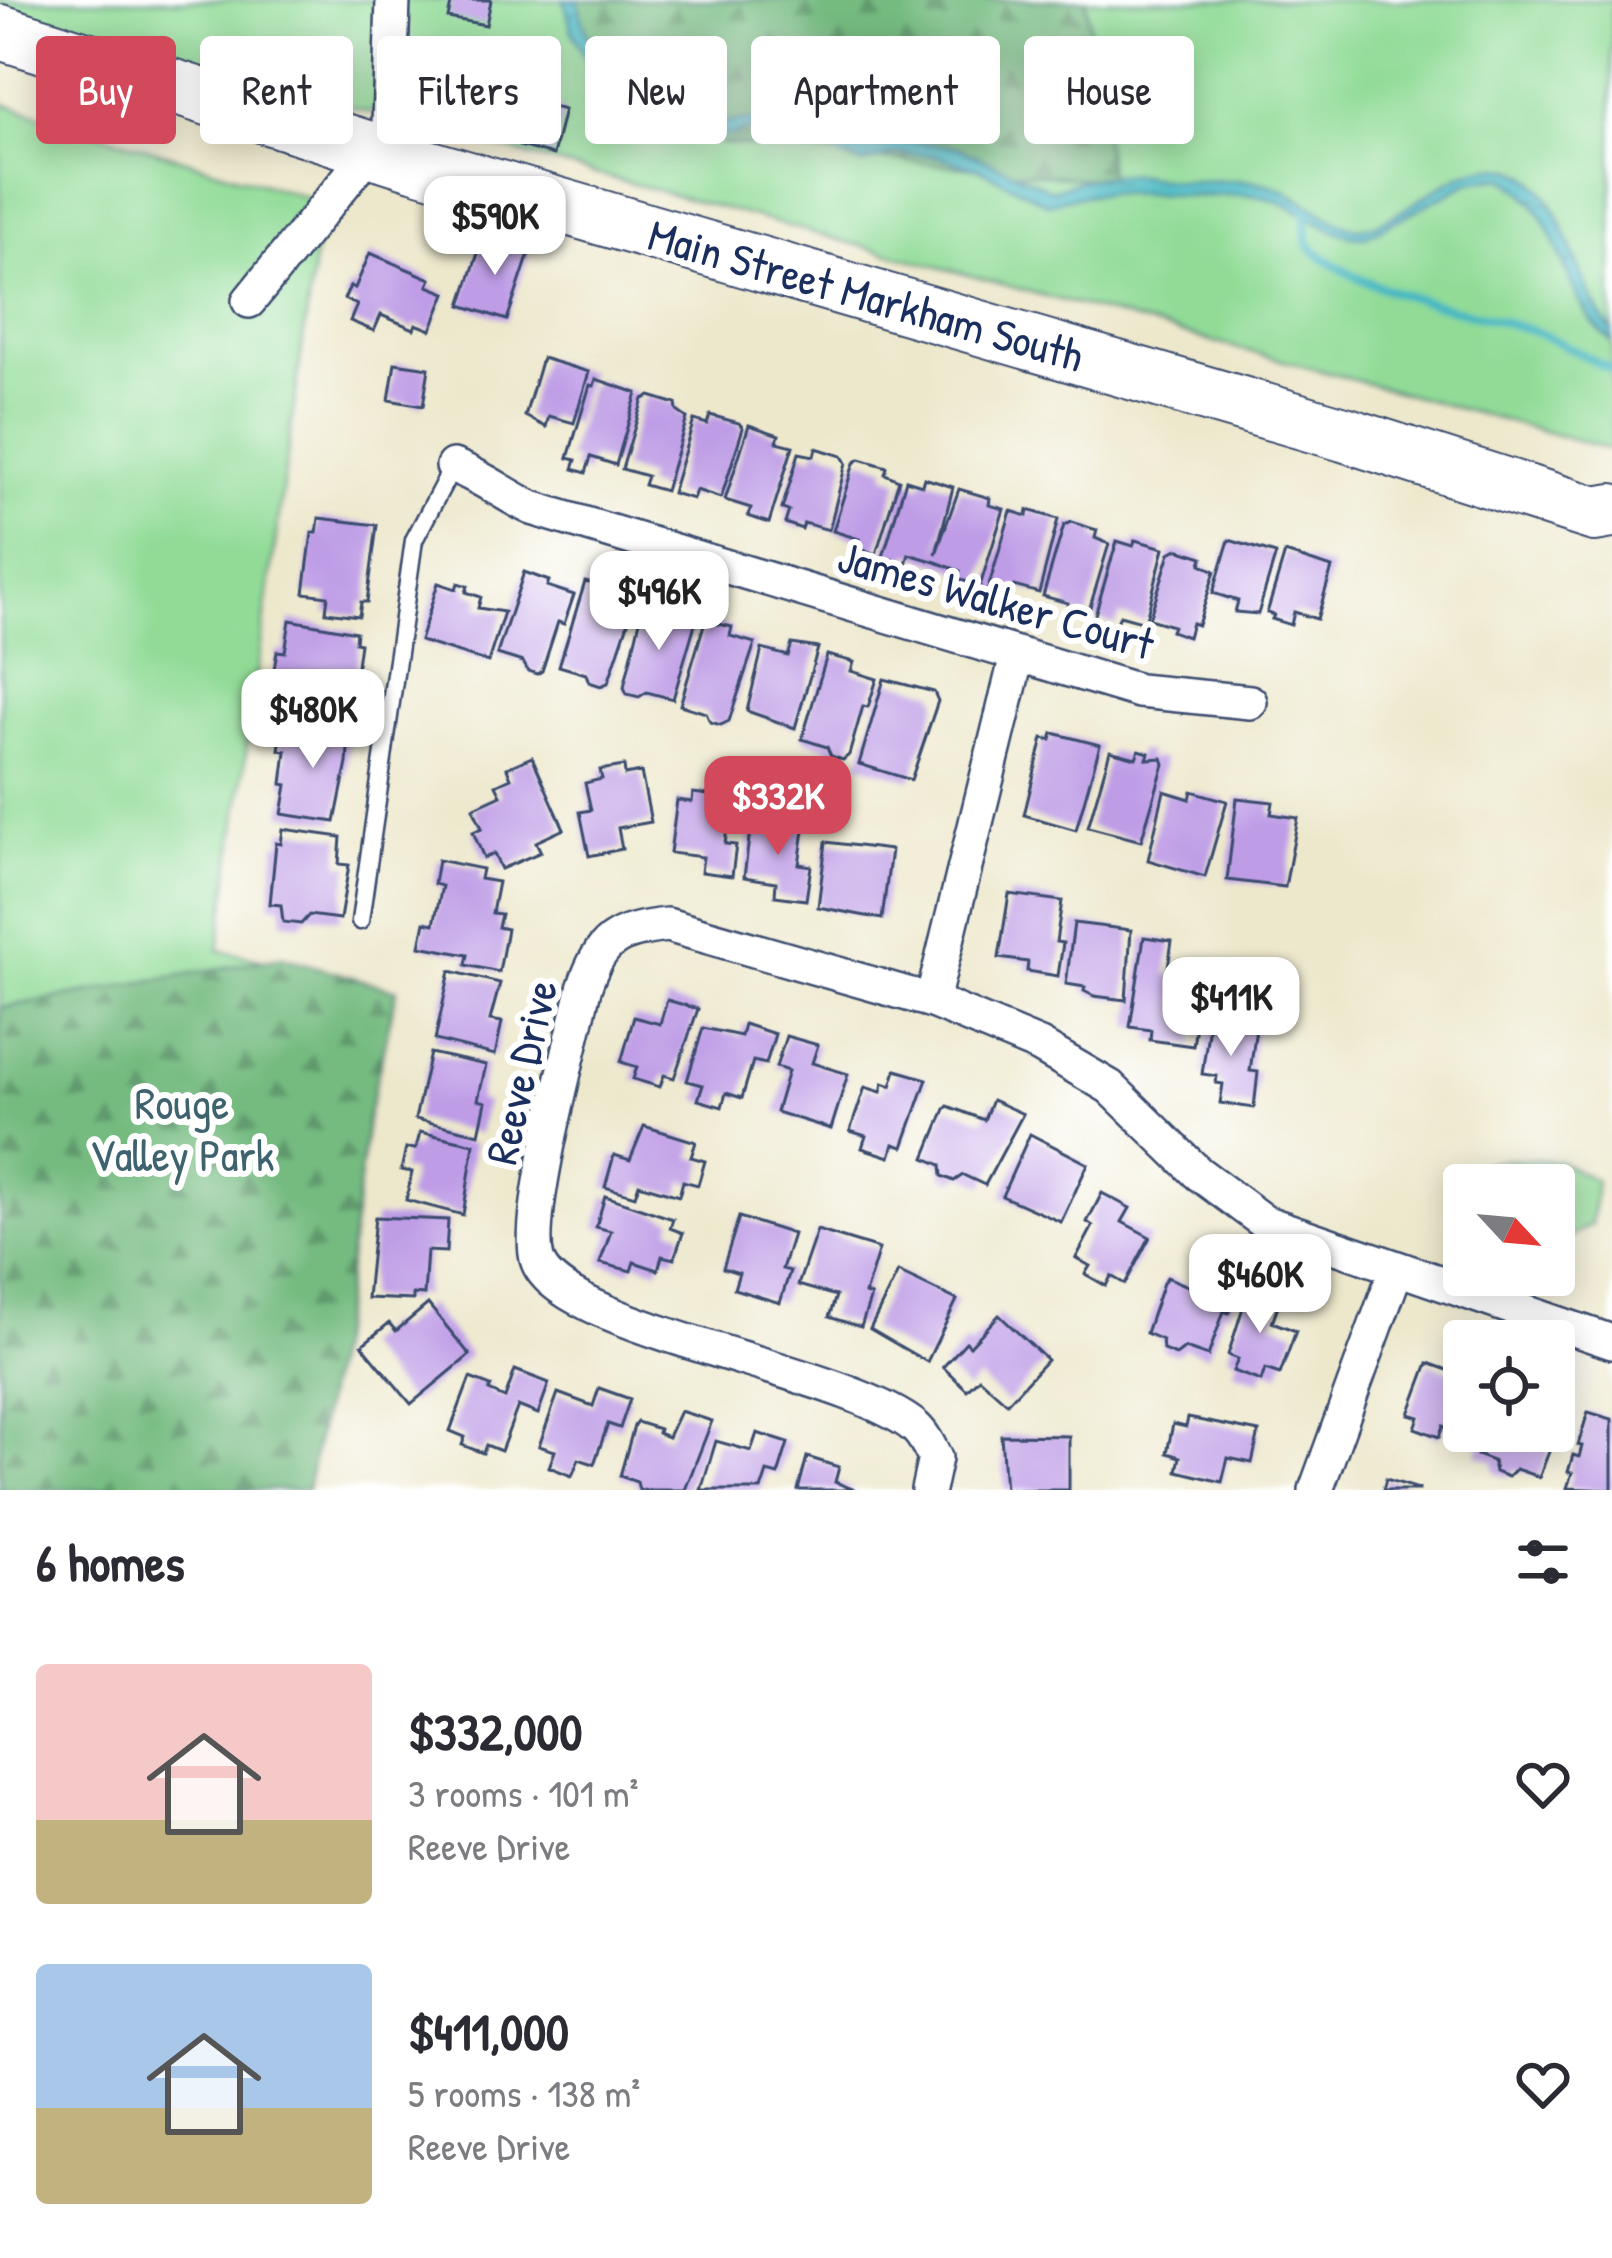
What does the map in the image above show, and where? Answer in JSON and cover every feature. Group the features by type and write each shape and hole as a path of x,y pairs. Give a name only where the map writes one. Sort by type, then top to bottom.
{"main road":[{"name":"Main Street Markham South","path":"0,32 380,152 1344,434 1606,521"}],"street":[{"path":"249,301 380,152 393,0"},
{"name":"James Walker Court","path":"453,466 532,508 1138,692 1250,702"},
{"path":"932,1001 1017,656"},
{"name":"Reeve Drive","path":"928,1490 935,1458 915,1427 839,1388 600,1311 546,1279 537,1258 535,1232 584,989 592,963 608,941 635,929 667,925 932,1001 1040,1046 1110,1088 1198,1173 1264,1222 1612,1342"},
{"path":"1316,1490 1396,1270"}],"lane":[{"path":"360,921 414,540 453,466"}],"green space":[{"path":"0,0 1612,0 1612,450 486,144 561,144 561,36 377,36 377,114 353,108 353,36 200,36 200,66 176,60 176,36 89,36 0,11"},
{"path":"566,0 1086,0 1091,36 1024,36 1024,144 1105,144 1110,181 726,144 727,36 585,36"},
{"name":"Rouge Valley Park","path":"0,103 36,114 36,144 133,144 322,202 219,950 388,988 0,1490"},
{"path":"282,957 397,990 367,1120 343,1307 307,1490 0,1490 0,1008"},
{"path":"1504,1160 1565,1164 1481,1164"},
{"path":"1575,1170 1596,1181 1591,1224 1575,1234"}],"water":[{"path":"564,0 578,0 589,36 585,36 585,56"},
{"path":"751,121 751,129 729,136 727,123"},
{"path":"808,144 957,147 1052,190 1121,174 1177,181 1252,181 1276,187 1356,228 1392,217 1472,171 1515,170 1533,180 1547,197 1589,293 1612,330 1612,342 1581,303 1539,213 1502,177 1470,182 1365,237 1328,228 1259,196 1117,193 1048,204 982,170 933,155 898,154 863,164"}],"building":[{"path":"441,0 491,0 486,25 448,18 451,4"},
{"path":"519,144 556,144 553,155"},
{"path":"484,235 530,251 507,320 461,305"},
{"path":"370,253 431,279 428,286 446,293 431,330 416,324 414,329 381,315 374,331 350,321 357,305 344,299 350,286 355,288"},
{"path":"542,358 589,372 574,423 549,416 546,427 525,416"},
{"path":"395,363 429,368 423,406 389,400"},
{"path":"596,379 637,393 616,465 591,457 586,473 573,469 576,460 568,458 590,385"},
{"path":"650,396 676,404 687,418 665,491 644,485 647,476 622,469 643,399"},
{"path":"710,415 743,428 721,498 696,490 693,499 672,493 694,420 707,424"},
{"path":"749,425 779,435 777,442 793,446 769,523 748,516 751,508 725,500"},
{"path":"816,448 842,456 846,463 829,530 785,523 789,511 782,509 799,453 814,456"},
{"path":"860,459 887,467 885,474 899,480 876,554 856,548 859,539 833,531 854,463"},
{"path":"924,478 953,487 936,554 959,489 990,498 989,505 1004,509 980,586 958,579 960,571 936,562 909,554 906,564 883,557 906,480 922,485"},
{"path":"1028,510 1058,519 1039,593 1014,586 1011,596 988,589 1011,511 1027,516"},
{"path":"319,518 377,525 367,602 361,602 359,616 326,612 328,596 304,593 312,533 317,533"},
{"path":"1071,522 1097,530 1095,538 1109,544 1087,617 1066,611 1068,603 1043,596 1064,525"},
{"path":"1135,540 1164,548 1145,622 1120,615 1116,625 1094,618 1117,541 1133,546"},
{"path":"1229,540 1276,554 1258,614 1235,612 1238,601 1213,593"},
{"path":"1177,549 1203,557 1201,564 1215,571 1198,625 1192,623 1188,637 1171,631 1173,626 1149,619 1170,553"},
{"path":"1285,553 1332,568 1317,619 1294,612 1291,625 1267,613"},
{"path":"524,572 574,595 537,674 523,662 497,654"},
{"path":"585,582 612,588 610,597 634,605 608,683 601,686 589,682 586,674 559,666"},
{"path":"438,583 456,589 458,583 468,586 466,592 481,597 478,608 504,612 488,662 420,641"},
{"path":"643,608 669,615 671,608 697,617 673,699 647,692 639,697 627,694 624,687"},
{"path":"290,620 356,632 355,642 360,643 346,719 278,710 283,677 273,676 277,651 285,652"},
{"path":"705,621 732,627 730,636 755,643 729,721 721,725 710,722 706,713 680,705"},
{"path":"792,644 818,648 795,728 747,711 762,649 788,656"},
{"path":"827,655 854,662 851,671 877,679 843,760 831,756 827,747 802,739"},
{"path":"884,679 934,692 938,701 911,780 859,764"},
{"path":"283,723 349,733 335,822 282,814 287,785 282,784 286,751 279,750"},
{"path":"1053,733 1100,745 1076,830 1024,815 1043,738 1051,740"},
{"path":"1139,750 1149,753 1147,759 1162,758 1164,764 1141,841 1088,827 1110,751 1136,758"},
{"path":"532,757 564,829 536,842 541,852 501,869 494,854 484,858 473,832 482,828 473,808 501,795 496,785 511,778 507,768"},
{"path":"624,766 625,775 641,772 651,822 618,828 622,849 589,856 580,812 591,810 585,783 602,779 600,770"},
{"path":"1164,791 1190,799 1192,791 1227,801 1205,877 1148,860"},
{"path":"693,793 716,796 715,805 730,807 725,844 736,845 732,876 701,872 703,857 670,853 677,800 692,802"},
{"path":"1237,798 1273,802 1271,814 1298,818 1285,887 1227,880"},
{"path":"768,816 789,819 788,828 804,830 799,864 811,866 806,900 775,896 776,882 744,877 751,823 767,825"},
{"path":"283,829 341,837 339,864 349,865 340,919 309,915 301,924 283,922 281,905 270,904 276,843 281,844"},
{"path":"826,842 891,850 882,919 818,907"},
{"path":"438,860 482,869 480,879 498,882 492,913 501,914 498,927 507,929 499,972 466,965 468,955 420,946 425,922 434,924 442,886 434,884"},
{"path":"1009,894 1062,901 1056,942 1063,943 1058,976 1027,971 1028,962 999,958"},
{"path":"1074,923 1131,930 1126,1000 1094,996 1085,987 1066,984"},
{"path":"1144,937 1172,941 1167,974 1188,980 1183,1009 1198,1011 1193,1046 1150,1040 1151,1030 1130,1027"},
{"path":"450,971 500,983 490,1020 502,1022 495,1055 435,1040"},
{"path":"667,1000 698,1009 674,1078 664,1075 660,1087 633,1079 637,1067 621,1062 634,1017 660,1024"},
{"path":"1211,1011 1240,1016 1239,1026 1256,1028 1250,1071 1258,1072 1254,1108 1220,1103 1223,1084 1216,1083 1217,1076 1202,1074"},
{"path":"744,1024 775,1034 766,1064 753,1061 742,1098 726,1093 722,1107 698,1100 703,1085 687,1081 703,1028 741,1036"},
{"path":"786,1036 818,1045 812,1063 848,1074 831,1129 776,1112 788,1071 776,1067"},
{"path":"430,1053 486,1065 478,1100 486,1102 479,1134 415,1119"},
{"path":"896,1070 927,1079 903,1147 894,1144 890,1157 862,1148 866,1136 850,1131 865,1087 881,1092 883,1083 891,1086"},
{"path":"992,1100 1023,1114 985,1185 963,1175 954,1181 942,1176 941,1165 925,1158 945,1109 948,1106 984,1120"},
{"path":"644,1126 696,1142 691,1157 705,1161 698,1185 683,1181 679,1196 639,1184 635,1196 605,1187 614,1155 630,1160"},
{"path":"420,1132 474,1144 463,1215 406,1200 412,1172 401,1170 406,1148 416,1149"},
{"path":"1030,1134 1088,1164 1061,1222 1002,1196"},
{"path":"1102,1193 1130,1208 1122,1222 1150,1237 1125,1284 1111,1276 1106,1286 1085,1274 1090,1266 1076,1258 1093,1226 1087,1222"},
{"path":"605,1196 673,1219 670,1228 683,1233 674,1259 662,1256 658,1270 634,1262 631,1271 600,1263 611,1231 596,1227"},
{"path":"375,1217 448,1220 446,1252 427,1251 424,1295 413,1294 413,1300 367,1298"},
{"path":"739,1217 793,1234 782,1269 790,1271 780,1303 734,1289 739,1273 723,1268"},
{"path":"817,1230 879,1249 861,1327 829,1317 836,1296 798,1285"},
{"path":"1210,1271 1241,1282 1229,1313 1224,1311 1208,1356 1185,1348 1176,1355 1163,1350 1162,1340 1146,1333 1163,1283 1167,1277 1202,1292"},
{"path":"898,1272 957,1300 927,1362 870,1329"},
{"path":"1250,1285 1281,1297 1272,1322 1296,1331 1280,1374 1265,1369 1261,1381 1233,1371 1238,1359 1228,1355"},
{"path":"428,1304 470,1355 411,1404 362,1345 389,1323 396,1331"},
{"path":"999,1315 1047,1360 1007,1403 979,1378 967,1390 943,1367"},
{"path":"1428,1363 1443,1368 1439,1437 1415,1428 1419,1417 1409,1414"},
{"path":"515,1370 549,1383 538,1414 518,1406 501,1451 486,1445 483,1453 462,1445 465,1437 450,1431 470,1378 505,1398"},
{"path":"599,1388 630,1399 620,1428 608,1424 594,1464 579,1459 572,1476 549,1467 555,1451 539,1446 558,1393 593,1406"},
{"path":"680,1411 712,1421 685,1490 639,1490 637,1482 620,1476 634,1426 637,1422 659,1429 658,1433 668,1437"},
{"path":"1588,1412 1612,1419 1612,1490 1567,1488"},
{"path":"1188,1418 1259,1432 1252,1463 1228,1458 1222,1482 1177,1471 1180,1457 1167,1453 1173,1424 1186,1427"},
{"path":"757,1433 788,1443 778,1475 767,1472 761,1490 701,1490 716,1441 751,1451"},
{"path":"1001,1435 1069,1436 1069,1490 1005,1490"},
{"path":"1549,1452 1539,1477 1516,1469 1508,1477 1495,1472 1493,1461 1477,1455"},
{"path":"807,1457 839,1467 835,1482 855,1490 798,1490"},
{"path":"1386,1479 1419,1489 1419,1490 1383,1490"}],"waterway":[{"path":"1306,212 1308,244 1354,275 1538,333 1612,370"}]}
